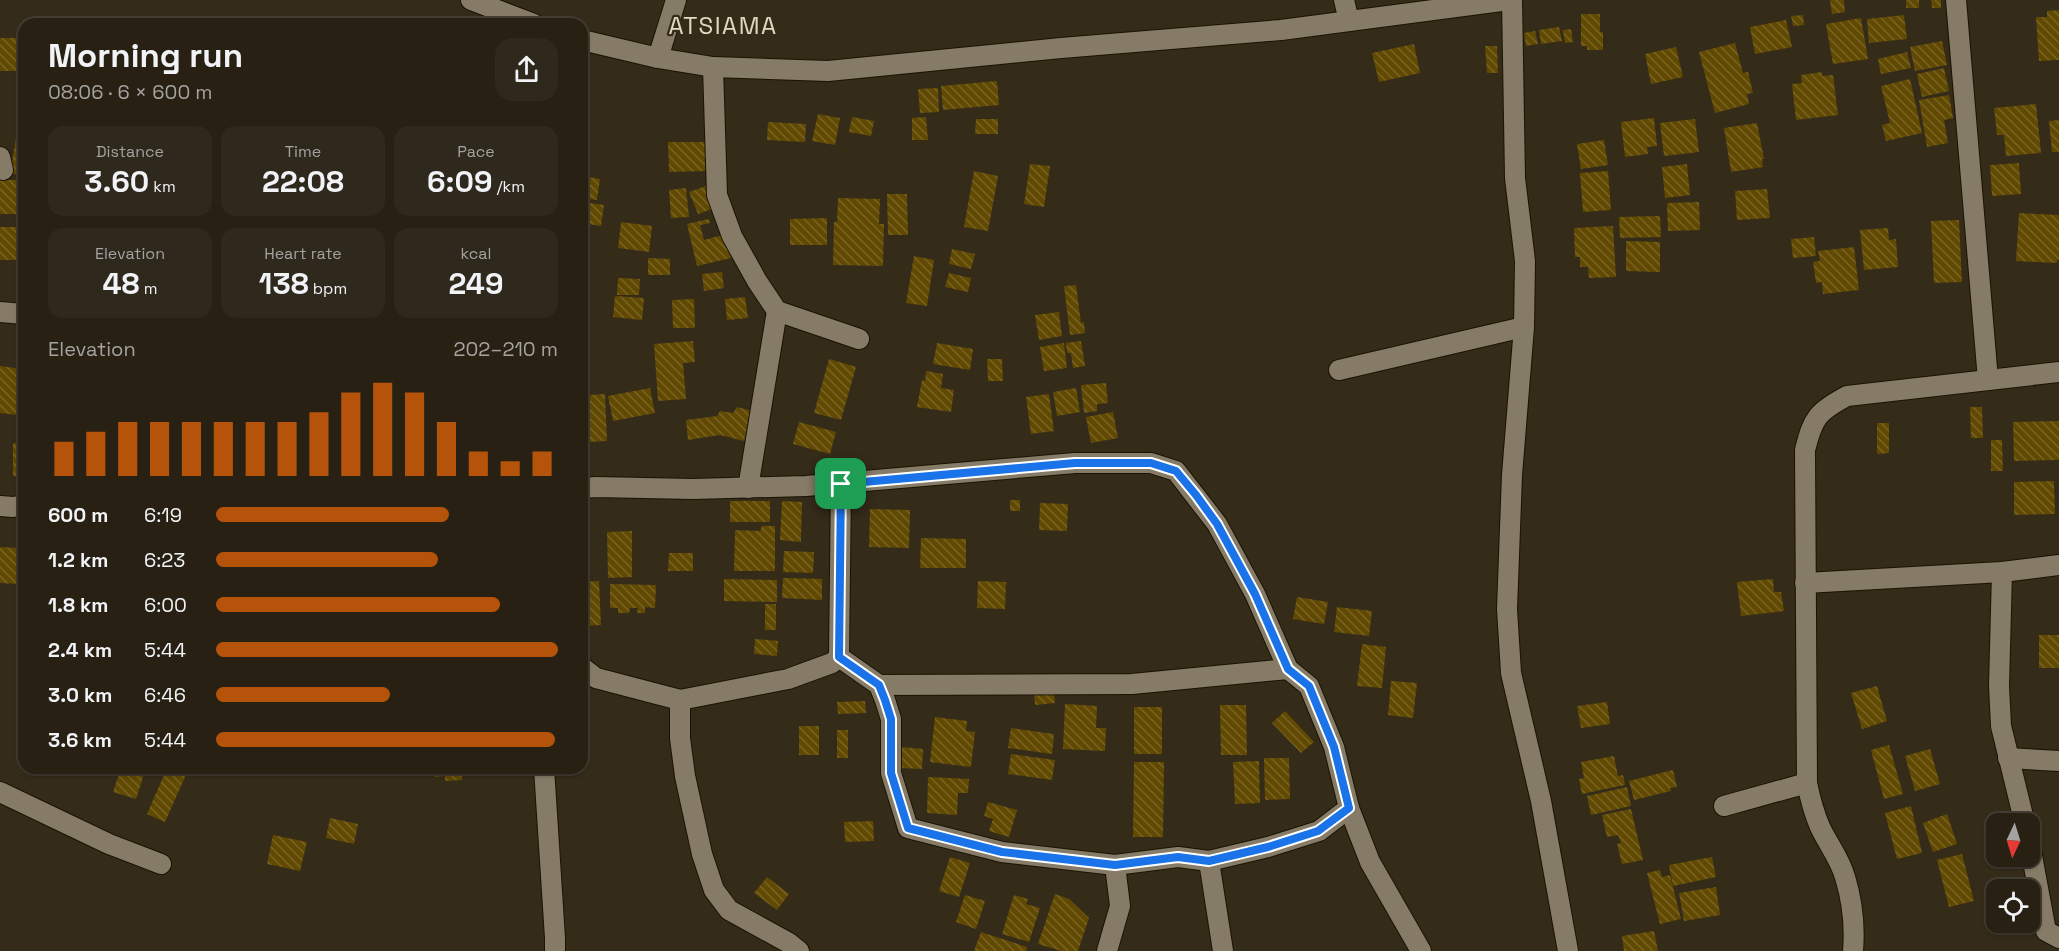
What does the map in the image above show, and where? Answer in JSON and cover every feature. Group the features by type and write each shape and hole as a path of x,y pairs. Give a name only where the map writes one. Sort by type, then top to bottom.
{"street":[{"path":"471,0 518,18"},
{"path":"657,58 676,0"},
{"path":"1344,0 1349,21"},
{"path":"588,41 657,58 713,67 828,71 1061,48 1281,30 1510,0 1515,178 1525,261 1524,327 1510,520 1507,609 1511,673 1541,801 1568,951"},
{"path":"1956,0 1988,380"},
{"path":"713,67 717,195 732,236 777,311 859,339"},
{"path":"748,488 777,311"},
{"path":"0,312 18,314"},
{"path":"1339,370 1524,327"},
{"path":"1853,951 1852,913 1845,877 1821,829 1807,783 1805,450 1811,425 1827,407 1847,396 2059,372"},
{"path":"588,488 748,488 841,484 1075,463 1151,463 1176,471 1217,524 1255,594 1288,669 1309,686 1334,747 1349,808 1370,862 1421,951"},
{"path":"588,672 596,678 680,700 788,679 832,663 839,657 841,484"},
{"path":"0,506 18,505"},
{"path":"1805,583 2001,572 2059,565"},
{"path":"2001,572 1999,686 2001,726 2022,813"},
{"path":"839,657 879,685 1132,684 1288,669"},
{"path":"879,685 891,719 891,773 908,828 1002,852 1115,865 1178,857 1209,861 1268,847 1318,831 1349,808"},
{"path":"680,700 680,738 685,776 702,854 714,890 729,910 789,943 799,951"},
{"path":"2007,758 2059,760"},
{"path":"544,774 555,951"},
{"path":"1724,806 1807,783"},
{"path":"0,792 109,844 161,864"},
{"path":"1209,861 1223,951"},
{"path":"1107,951 1120,906 1115,865"},
{"path":"2036,867 2053,934 2046,951"}],"building":[{"path":"1830,0 1844,0 1845,12 1832,14"},
{"path":"1906,0 1919,0 1919,8 1906,8"},
{"path":"1931,0 1941,0 1941,8 1932,8"},
{"path":"2059,10 2059,60 2039,61 2036,17 2047,17 2047,11"},
{"path":"1581,14 1600,14 1603,50 1587,50 1587,46 1581,46"},
{"path":"1803,15 1804,25 1793,26 1791,16"},
{"path":"1904,15 1907,39 1869,43 1867,19"},
{"path":"1861,18 1868,59 1833,64 1826,24"},
{"path":"1786,20 1792,47 1755,54 1750,27"},
{"path":"1559,27 1562,41 1541,44 1539,30"},
{"path":"1571,29 1573,42 1565,43 1563,30"},
{"path":"1535,31 1538,44 1526,46 1524,33"},
{"path":"0,38 18,38 18,71 0,71"},
{"path":"1942,41 1947,65 1915,71 1910,47"},
{"path":"1735,43 1743,73 1748,72 1753,93 1747,94 1749,104 1715,113 1699,52"},
{"path":"1414,44 1420,73 1379,82 1372,53"},
{"path":"1485,46 1497,46 1498,73 1487,73"},
{"path":"1676,47 1683,77 1651,84 1645,54"},
{"path":"1907,52 1911,68 1881,74 1878,59"},
{"path":"1944,68 1949,91 1922,97 1917,74"},
{"path":"1822,72 1822,76 1833,75 1838,115 1796,120 1792,84 1802,83 1801,75"},
{"path":"1910,79 1922,133 1886,141 1882,125 1890,123 1881,86"},
{"path":"997,81 999,105 943,110 941,86"},
{"path":"938,88 939,112 920,113 918,89"},
{"path":"1949,95 1953,118 1944,120 1948,143 1927,147 1919,100"},
{"path":"2036,104 2041,153 2006,156 2004,135 1997,135 1994,108"},
{"path":"818,114 840,118 835,145 812,141"},
{"path":"852,117 874,121 871,136 849,132"},
{"path":"926,117 928,140 912,140 912,118"},
{"path":"1654,118 1657,146 1647,147 1648,154 1625,157 1621,122"},
{"path":"976,119 998,119 998,134 975,134"},
{"path":"1695,119 1699,152 1664,156 1660,123"},
{"path":"2059,120 2059,152 2052,152 2049,121"},
{"path":"768,122 806,124 805,142 767,140"},
{"path":"1757,123 1764,159 1762,159 1763,167 1731,172 1724,128"},
{"path":"17,133 18,133 18,175 10,173"},
{"path":"1604,140 1608,165 1581,169 1577,144"},
{"path":"668,142 706,142 707,171 669,172"},
{"path":"2019,163 2021,194 1992,196 1990,165"},
{"path":"1030,164 1050,166 1044,207 1024,204"},
{"path":"1687,164 1690,195 1665,198 1662,167"},
{"path":"974,171 998,176 988,231 964,227"},
{"path":"1608,171 1611,210 1583,212 1580,173"},
{"path":"588,177 600,179 597,200 588,199"},
{"path":"0,180 18,180 18,214 0,214"},
{"path":"706,186 715,208 698,214 689,192"},
{"path":"686,188 689,217 671,218 669,190"},
{"path":"1767,189 1770,218 1737,220 1735,191"},
{"path":"887,194 907,194 908,235 888,235"},
{"path":"838,198 880,199 879,224 884,224 883,266 833,265 834,222 837,222"},
{"path":"1699,202 1700,230 1668,231 1667,203"},
{"path":"588,203 604,205 601,226 588,224"},
{"path":"2019,213 2059,215 2059,260 2057,263 2016,261"},
{"path":"1660,216 1661,237 1620,238 1619,217"},
{"path":"827,218 827,245 790,245 790,219"},
{"path":"709,219 710,223 700,225 704,240 726,234 731,258 697,266 687,224"},
{"path":"1959,220 1962,282 1934,283 1931,221"},
{"path":"621,222 652,226 649,252 618,248"},
{"path":"1613,226 1616,277 1589,278 1588,267 1580,267 1580,257 1575,257 1574,228"},
{"path":"0,227 18,227 18,260 0,260"},
{"path":"1888,228 1889,240 1896,239 1898,267 1864,270 1860,230"},
{"path":"1814,237 1816,256 1793,258 1791,239"},
{"path":"1626,241 1660,242 1660,272 1626,271"},
{"path":"1854,247 1859,290 1823,294 1822,282 1816,283 1813,262 1820,261 1818,251"},
{"path":"952,249 975,254 971,269 949,264"},
{"path":"914,256 934,260 927,306 906,303"},
{"path":"648,258 670,259 670,275 648,275"},
{"path":"722,272 724,288 704,291 702,274"},
{"path":"949,273 971,278 968,292 945,287"},
{"path":"618,278 640,279 639,295 617,295"},
{"path":"1076,285 1081,323 1084,322 1085,333 1070,335 1064,286"},
{"path":"615,296 644,298 642,320 613,317"},
{"path":"745,297 748,318 727,320 725,299"},
{"path":"694,299 695,328 673,328 672,300"},
{"path":"1059,312 1062,336 1039,340 1035,315"},
{"path":"693,341 695,362 683,363 686,399 658,401 654,344"},
{"path":"1081,341 1085,366 1073,368 1071,353 1067,353 1066,343"},
{"path":"937,343 973,349 970,370 933,364"},
{"path":"1064,343 1067,368 1044,371 1040,347"},
{"path":"829,359 856,367 841,420 814,413"},
{"path":"987,359 1002,359 1003,381 988,381"},
{"path":"0,366 18,368 17,415 0,413"},
{"path":"926,371 943,374 941,388 954,390 951,412 917,407"},
{"path":"1106,383 1108,403 1097,404 1097,411 1084,413 1081,385"},
{"path":"650,388 655,413 613,421 608,396"},
{"path":"1076,388 1080,412 1057,416 1053,392"},
{"path":"605,394 607,441 590,442 588,395"},
{"path":"1049,394 1054,431 1031,434 1026,397"},
{"path":"737,407 752,411 744,441 720,435 688,440 686,420 717,416 720,411 733,413"},
{"path":"1970,407 1982,407 1983,438 1971,438"},
{"path":"1113,412 1118,438 1091,443 1086,417"},
{"path":"2059,421 2059,460 2014,461 2013,422"},
{"path":"799,422 836,432 830,454 793,444"},
{"path":"1877,423 1889,423 1889,453 1877,454"},
{"path":"1991,440 2002,440 2003,471 1991,471"},
{"path":"13,443 18,443 18,476 13,476"},
{"path":"2054,481 2055,514 2014,515 2014,482"},
{"path":"1010,500 1020,500 1020,511 1010,511"},
{"path":"730,501 770,501 770,522 730,522"},
{"path":"782,501 802,502 801,542 780,540"},
{"path":"1040,503 1068,504 1067,531 1039,530"},
{"path":"870,509 910,510 909,548 869,547"},
{"path":"762,526 775,526 775,571 734,571 735,530 760,531"},
{"path":"632,531 632,577 608,578 607,532"},
{"path":"921,538 966,539 966,568 920,568"},
{"path":"0,547 18,548 18,584 0,583"},
{"path":"784,551 814,552 813,573 783,572"},
{"path":"669,553 693,553 693,571 668,571"},
{"path":"783,578 822,579 822,600 782,598"},
{"path":"724,579 777,580 777,602 724,601"},
{"path":"1773,579 1774,592 1781,592 1784,611 1741,616 1737,582"},
{"path":"599,581 601,625 588,626 588,582"},
{"path":"978,581 1006,582 1005,609 977,608"},
{"path":"610,584 656,585 655,608 645,607 645,613 637,613 638,608 630,608 629,613 618,613 618,608 610,608"},
{"path":"1297,597 1328,602 1324,624 1293,619"},
{"path":"765,604 776,604 776,630 765,630"},
{"path":"1337,607 1372,611 1369,636 1334,632"},
{"path":"2039,635 2059,635 2059,668 2039,668"},
{"path":"755,639 778,641 777,656 754,654"},
{"path":"1362,644 1386,647 1382,688 1357,686"},
{"path":"1391,681 1417,683 1413,718 1388,715"},
{"path":"1877,686 1887,721 1862,729 1851,693"},
{"path":"1054,692 1055,703 1035,705 1034,693"},
{"path":"865,701 866,713 838,714 837,702"},
{"path":"1607,702 1610,724 1581,728 1577,706"},
{"path":"1065,704 1097,706 1096,728 1106,728 1105,751 1063,749"},
{"path":"1220,705 1246,705 1247,755 1221,755"},
{"path":"1134,707 1162,707 1162,754 1134,754"},
{"path":"1285,711 1314,742 1301,753 1272,723"},
{"path":"935,717 967,721 966,731 975,732 971,767 930,762"},
{"path":"799,726 819,726 819,755 799,755"},
{"path":"1011,728 1054,734 1052,754 1008,748"},
{"path":"837,730 848,730 848,758 837,758"},
{"path":"1889,745 1903,794 1884,799 1871,750"},
{"path":"901,747 923,749 922,769 899,768"},
{"path":"1930,749 1940,784 1915,791 1905,756"},
{"path":"1011,754 1055,760 1052,780 1008,774"},
{"path":"1614,756 1618,776 1623,775 1625,785 1582,794 1579,779 1584,778 1581,762"},
{"path":"1264,758 1289,758 1290,799 1265,800"},
{"path":"1259,761 1260,803 1235,804 1233,762"},
{"path":"1134,762 1164,762 1163,837 1133,837"},
{"path":"1673,770 1677,787 1670,788 1671,791 1634,800 1629,781"},
{"path":"119,774 144,774 136,799 113,792"},
{"path":"164,774 186,774 165,822 147,814"},
{"path":"435,774 462,774 462,780 445,781 445,776 435,777"},
{"path":"928,777 969,779 968,793 958,793 957,815 927,813"},
{"path":"1627,787 1631,806 1591,815 1587,796"},
{"path":"988,802 1017,810 1009,837 989,831 993,819 984,816"},
{"path":"1911,806 1922,853 1897,859 1885,813"},
{"path":"1631,809 1643,860 1622,864 1617,844 1621,843 1618,835 1607,837 1602,815"},
{"path":"1947,814 1957,844 1933,852 1923,823"},
{"path":"330,818 358,824 354,844 326,838"},
{"path":"873,821 874,841 845,842 844,822"},
{"path":"273,835 307,842 300,871 267,864"},
{"path":"1962,854 1974,901 1949,907 1937,860"},
{"path":"950,857 970,863 959,897 939,891"},
{"path":"1712,857 1716,877 1673,886 1669,865"},
{"path":"1660,870 1662,877 1670,875 1681,919 1660,924 1647,873"},
{"path":"767,877 789,894 777,910 754,893"},
{"path":"1716,887 1720,915 1684,921 1679,893"},
{"path":"1055,894 1069,899 1089,918 1078,951 1061,951 1038,944"},
{"path":"965,895 985,901 976,929 956,922"},
{"path":"1014,895 1028,899 1026,904 1040,908 1029,942 1002,934"},
{"path":"1654,931 1658,951 1624,951 1622,936"},
{"path":"981,932 1027,947 1026,951 974,951"}],"district":[{"name":"ATSIAMA","path":"723,25"}],"route":[{"path":"1075,463 1151,463 1176,471 1217,524 1255,594 1288,669 1309,686 1334,747 1349,808 1318,831 1268,847 1209,861 1178,857 1115,865 1002,852 908,828 891,773 891,719 879,685 839,657 841,484 853,481 1075,463"}]}
